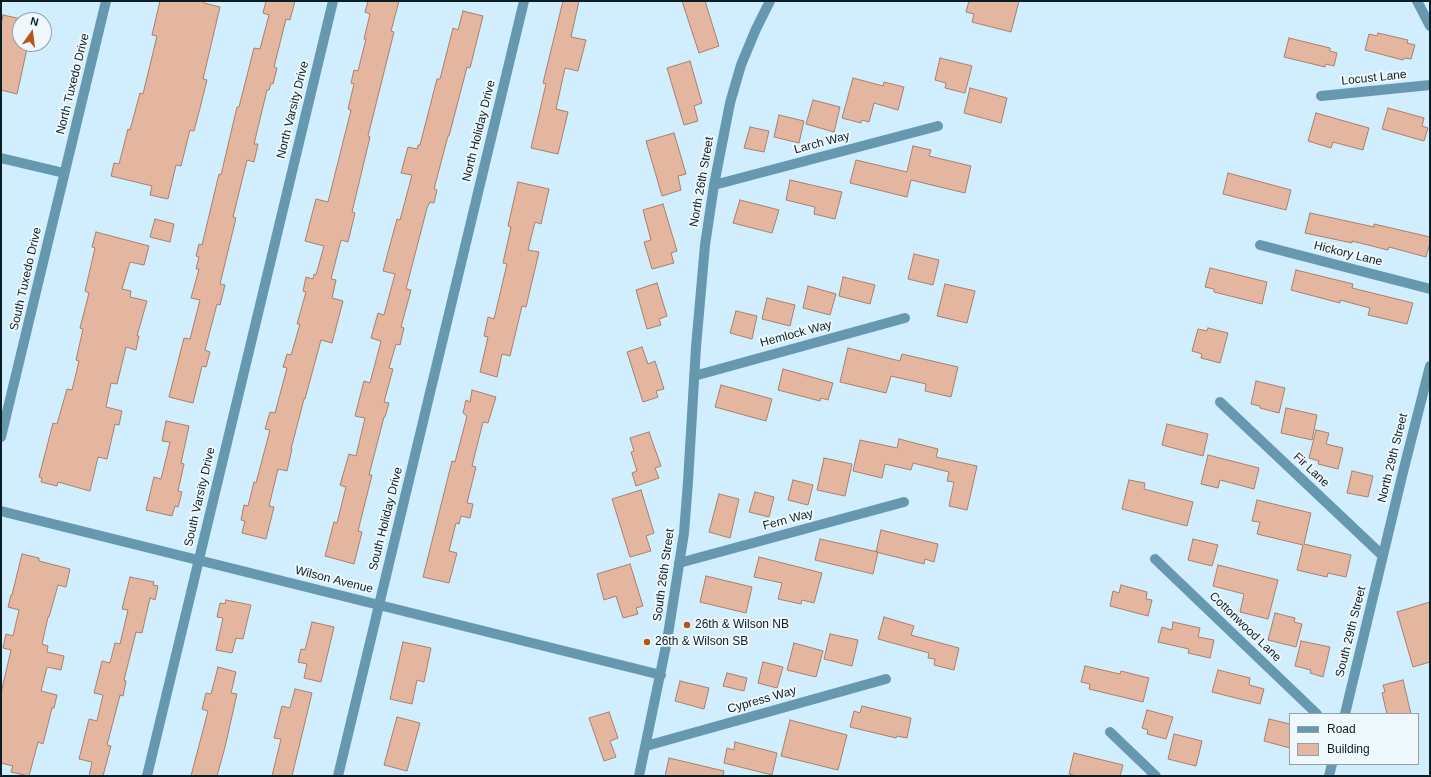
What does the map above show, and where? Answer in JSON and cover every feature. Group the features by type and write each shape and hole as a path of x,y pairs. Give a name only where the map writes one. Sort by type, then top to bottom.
{"street":[{"name":"North Tuxedo Drive","path":"64,173 106,1"},
{"name":"North Varsity Drive","path":"279,224 333,1"},
{"name":"North Holiday Drive","path":"460,268 524,1"},
{"name":"North 26th Street","path":"694,376 705,246 714,185 730,103 741,65 770,1"},
{"path":"1417,1 1430,26"},
{"name":"Locust Lane","path":"1321,96 1430,85"},
{"name":"Larch Way","path":"714,185 938,126"},
{"path":"1,158 64,173"},
{"name":"South Tuxedo Drive","path":"1,437 64,173"},
{"name":"South Varsity Drive","path":"146,776 279,224"},
{"name":"Hickory Lane","path":"1260,245 1430,289"},
{"name":"South Holiday Drive","path":"338,776 460,268"},
{"name":"Hemlock Way","path":"694,376 905,318"},
{"name":"North 29th Street","path":"1383,556 1430,366"},
{"name":"South 26th Street","path":"639,776 661,675 684,533 694,376"},
{"name":"Fir Lane","path":"1220,402 1383,556"},
{"name":"Fern Way","path":"679,563 904,502"},
{"name":"Wilson Avenue","path":"1,511 661,675"},
{"name":"South 29th Street","path":"1345,713 1383,556"},
{"name":"Cottonwood Lane","path":"1155,559 1317,713"},
{"name":"Cypress Way","path":"646,746 886,679"},
{"path":"1110,732 1156,776"},
{"path":"1329,776 1332,765"}],"building":[{"path":"160,1 204,1 204,3 220,7 203,79 207,80 194,131 190,130 181,166 176,165 168,199 150,195 152,186 111,176 114,163 119,164 128,129 130,130 140,93 143,94 157,36 152,35"},
{"path":"266,1 295,1 290,20 286,19 274,67 277,68 273,84 271,83 269,90 267,90 254,144 258,144 254,162 247,160 233,217 236,218 220,284 225,285 220,305 217,304 205,350 210,352 206,367 202,366 193,403 169,397 184,338 190,339 200,300 191,298 199,269 196,269 199,257 196,256 199,244 202,245 219,174 221,175 237,107 239,107 254,48 260,49 269,15 263,13"},
{"path":"368,1 399,1 391,31 394,32 368,136 370,137 352,212 355,213 348,242 341,240 331,279 336,280 332,298 343,301 332,343 321,340 291,449 287,471 278,469 269,506 274,507 266,539 242,533 245,521 241,520 244,505 248,506 254,482 256,483 270,430 265,429 270,412 275,413 287,368 283,367 287,354 291,355 300,324 297,324 306,292 303,291 306,277 313,279 314,274 316,275 324,246 305,241 316,199 328,202 351,110 348,109 354,84 351,83 354,70 358,71 366,39 364,39 370,14 365,12"},
{"path":"563,1 579,1 571,37 586,40 578,71 565,68 556,109 568,112 558,154 531,148 546,84 543,83"},
{"path":"682,1 705,1 719,46 699,53"},
{"path":"969,1 1019,1 1011,32 972,22 974,14 966,12"},
{"path":"463,11 483,16 470,68 467,67 434,189 437,190 434,203 430,202 427,208 406,289 411,290 401,327 404,328 400,345 396,344 389,368 393,369 384,402 389,403 369,475 372,475 358,531 362,532 354,564 325,556 334,522 337,523 346,487 340,485 349,454 356,456 365,418 355,416 364,381 370,383 381,341 371,338 378,313 384,315 395,274 383,271 397,219 400,220 412,175 401,173 408,147 417,149 418,145 420,145 437,79 440,79 453,28 458,30"},
{"path":"3,15 12,17 12,52 26,52 17,94 1,90 1,25"},
{"path":"1378,33 1408,40 1407,43 1415,45 1411,59 1404,58 1403,60 1365,50 1369,34 1377,36"},
{"path":"1289,38 1330,48 1330,51 1337,53 1334,66 1326,64 1325,67 1284,57"},
{"path":"940,58 972,66 965,93 945,88 946,83 935,80"},
{"path":"690,61 702,103 694,106 698,121 684,125 667,68"},
{"path":"853,78 883,86 884,82 904,87 898,110 874,103 869,122 862,120 861,123 842,118"},
{"path":"970,88 1007,98 1001,123 964,113"},
{"path":"813,100 840,107 834,132 806,124"},
{"path":"1388,108 1424,118 1422,126 1428,128 1424,141 1382,129"},
{"path":"1316,113 1369,128 1363,150 1333,142 1331,148 1308,141"},
{"path":"779,115 804,121 799,143 774,137"},
{"path":"750,127 769,131 764,152 744,148"},
{"path":"674,133 686,174 678,176 681,190 662,196 646,141"},
{"path":"913,146 931,150 929,156 971,166 965,193 911,180 907,197 850,183 856,160 907,172"},
{"path":"1228,173 1291,190 1286,210 1223,194"},
{"path":"790,180 842,192 835,219 814,214 815,207 786,200"},
{"path":"518,182 549,189 541,224 535,222 528,250 539,252 526,307 522,306 510,356 502,354 497,377 480,372 488,337 484,336 488,317 494,319 507,264 503,263 511,227 508,226"},
{"path":"740,200 779,210 772,233 733,223"},
{"path":"663,204 677,251 671,253 674,263 652,269 644,242 651,240 643,210"},
{"path":"1310,213 1374,227 1374,224 1430,237 1426,257 1389,247 1388,250 1352,241 1352,243 1305,233"},
{"path":"155,219 174,224 170,242 150,237"},
{"path":"96,232 149,246 144,265 130,262 122,289 131,291 130,297 147,301 137,336 139,336 136,350 126,347 117,384 111,383 106,407 122,411 119,425 115,424 107,459 98,457 90,491 58,482 57,486 41,482 42,478 39,477 53,423 57,424 67,389 72,390 79,361 76,360 83,329 80,328 89,293 85,291 95,248 92,247"},
{"path":"914,254 939,260 933,285 908,279"},
{"path":"1210,268 1267,282 1262,304 1214,292 1214,289 1205,287"},
{"path":"1296,270 1353,284 1352,288 1413,303 1407,324 1368,315 1370,308 1340,300 1340,303 1291,290"},
{"path":"843,277 875,285 870,304 839,296"},
{"path":"657,283 667,316 659,319 661,325 647,329 636,290"},
{"path":"945,284 975,291 967,323 937,316"},
{"path":"808,286 836,294 830,315 803,308"},
{"path":"767,298 795,305 790,326 762,319"},
{"path":"736,311 757,316 752,339 730,333"},
{"path":"1208,328 1228,333 1220,363 1201,358 1202,354 1192,351 1198,329 1207,331"},
{"path":"642,347 648,364 655,361 664,389 656,391 658,397 643,402 627,352"},
{"path":"848,348 900,361 902,354 958,367 951,397 925,391 926,384 891,376 886,393 840,382"},
{"path":"783,369 833,383 828,400 821,398 820,401 778,390"},
{"path":"1256,381 1285,388 1279,413 1251,404"},
{"path":"721,385 772,399 766,421 715,407"},
{"path":"472,390 496,397 488,423 483,422 472,466 476,467 467,503 473,504 470,518 461,516 459,524 456,523 449,551 457,553 449,583 423,577 452,461 455,462 467,416 463,413 466,400 470,402"},
{"path":"1286,408 1317,415 1312,440 1281,433"},
{"path":"166,421 189,426 181,463 184,464 178,491 182,492 178,507 175,506 172,516 146,510 154,477 161,479 170,442 162,441"},
{"path":"1167,424 1208,434 1203,456 1162,445"},
{"path":"1316,430 1329,433 1326,444 1343,448 1338,469 1318,464 1319,461 1309,458"},
{"path":"649,432 661,466 655,468 659,478 636,486 632,473 637,471 631,452 634,451 630,438"},
{"path":"899,439 938,449 936,457 977,466 967,510 949,506 954,482 947,481 949,472 913,463 911,470 885,464 882,478 853,471 860,440 897,448"},
{"path":"1208,455 1259,468 1254,489 1220,480 1218,488 1201,484"},
{"path":"824,458 852,464 845,496 817,490"},
{"path":"1352,471 1373,476 1368,497 1347,493"},
{"path":"793,480 813,485 808,505 788,500"},
{"path":"1129,480 1145,483 1144,489 1193,502 1187,526 1122,509"},
{"path":"641,490 654,533 646,536 651,551 630,557 612,499"},
{"path":"755,492 774,497 769,517 749,512"},
{"path":"719,494 739,499 730,538 709,532"},
{"path":"1257,500 1311,513 1304,544 1351,555 1346,577 1328,573 1327,577 1297,570 1303,545 1257,534 1260,522 1252,521"},
{"path":"881,530 938,544 934,562 925,559 924,564 876,552"},
{"path":"820,539 878,552 873,574 815,560"},
{"path":"1193,539 1218,545 1212,566 1188,560"},
{"path":"22,554 39,558 39,561 70,569 66,587 58,585 48,617 42,644 48,646 47,652 64,656 61,670 47,667 41,691 57,695 54,708 52,708 43,744 38,742 29,776 11,772 13,766 1,763 1,693 11,650 3,648 6,634 13,636 19,610 8,607"},
{"path":"759,557 822,573 814,603 802,600 801,604 778,599 782,583 754,577"},
{"path":"630,564 643,606 636,608 638,614 623,618 616,596 604,600 597,574"},
{"path":"1218,565 1278,580 1268,619 1240,612 1244,594 1213,586"},
{"path":"706,576 752,587 746,613 700,602"},
{"path":"130,577 154,582 153,585 158,586 155,600 150,598 142,633 136,632 124,680 126,681 123,696 120,695 107,745 111,746 103,776 89,776 92,762 79,759 89,719 97,721 103,695 94,693 102,661 110,663 115,643 120,644 128,610 122,609"},
{"path":"1121,585 1147,592 1146,599 1152,600 1148,616 1110,606 1113,591 1119,593"},
{"path":"226,600 251,605 243,639 236,638 232,653 216,650 223,618 217,617 220,603 225,604"},
{"path":"1430,602 1430,662 1413,667 1397,612"},
{"path":"1275,613 1295,618 1294,622 1302,624 1296,647 1268,640"},
{"path":"884,617 914,626 911,635 959,648 954,670 934,665 935,659 928,658 929,653 878,639"},
{"path":"312,622 334,627 321,682 304,678 307,664 298,662 301,649 305,650"},
{"path":"1173,622 1200,628 1198,637 1214,640 1210,658 1188,653 1189,649 1158,642 1162,627 1172,630"},
{"path":"830,634 858,640 852,666 824,659"},
{"path":"1301,641 1330,647 1323,677 1310,673 1311,670 1295,666"},
{"path":"403,642 431,648 424,682 417,680 412,704 390,699"},
{"path":"794,643 823,651 816,677 787,670"},
{"path":"763,662 783,667 777,688 758,683"},
{"path":"1085,666 1120,674 1121,671 1149,678 1143,702 1089,689 1090,684 1081,682"},
{"path":"218,667 236,672 231,693 237,694 225,747 217,776 191,776 208,711 202,709 206,693 211,694"},
{"path":"1218,670 1250,678 1249,685 1264,689 1260,704 1212,692"},
{"path":"727,673 747,678 744,691 723,686"},
{"path":"1403,680 1411,713 1387,713 1382,693 1385,692 1383,685"},
{"path":"680,681 709,688 704,709 675,701"},
{"path":"295,689 312,693 292,776 272,776 281,739 274,738 282,706 290,708"},
{"path":"862,706 911,718 907,738 897,736 896,738 850,727 854,711 860,713"},
{"path":"1147,710 1173,717 1166,739 1147,734 1148,730 1142,728"},
{"path":"609,712 618,738 610,741 616,757 604,761 589,718"},
{"path":"397,717 420,723 407,771 384,765"},
{"path":"1269,719 1289,724 1289,748 1264,741"},
{"path":"790,720 847,735 838,770 781,756"},
{"path":"1174,734 1202,741 1196,766 1168,759"},
{"path":"735,742 777,753 772,775 724,763 727,748 734,750"},
{"path":"1074,753 1123,765 1120,776 1076,776 1069,774"},
{"path":"669,758 724,771 723,776 665,776"}],"place":[{"name":"26th & Wilson NB","path":"687,625"},
{"name":"26th & Wilson SB","path":"647,642"}]}
